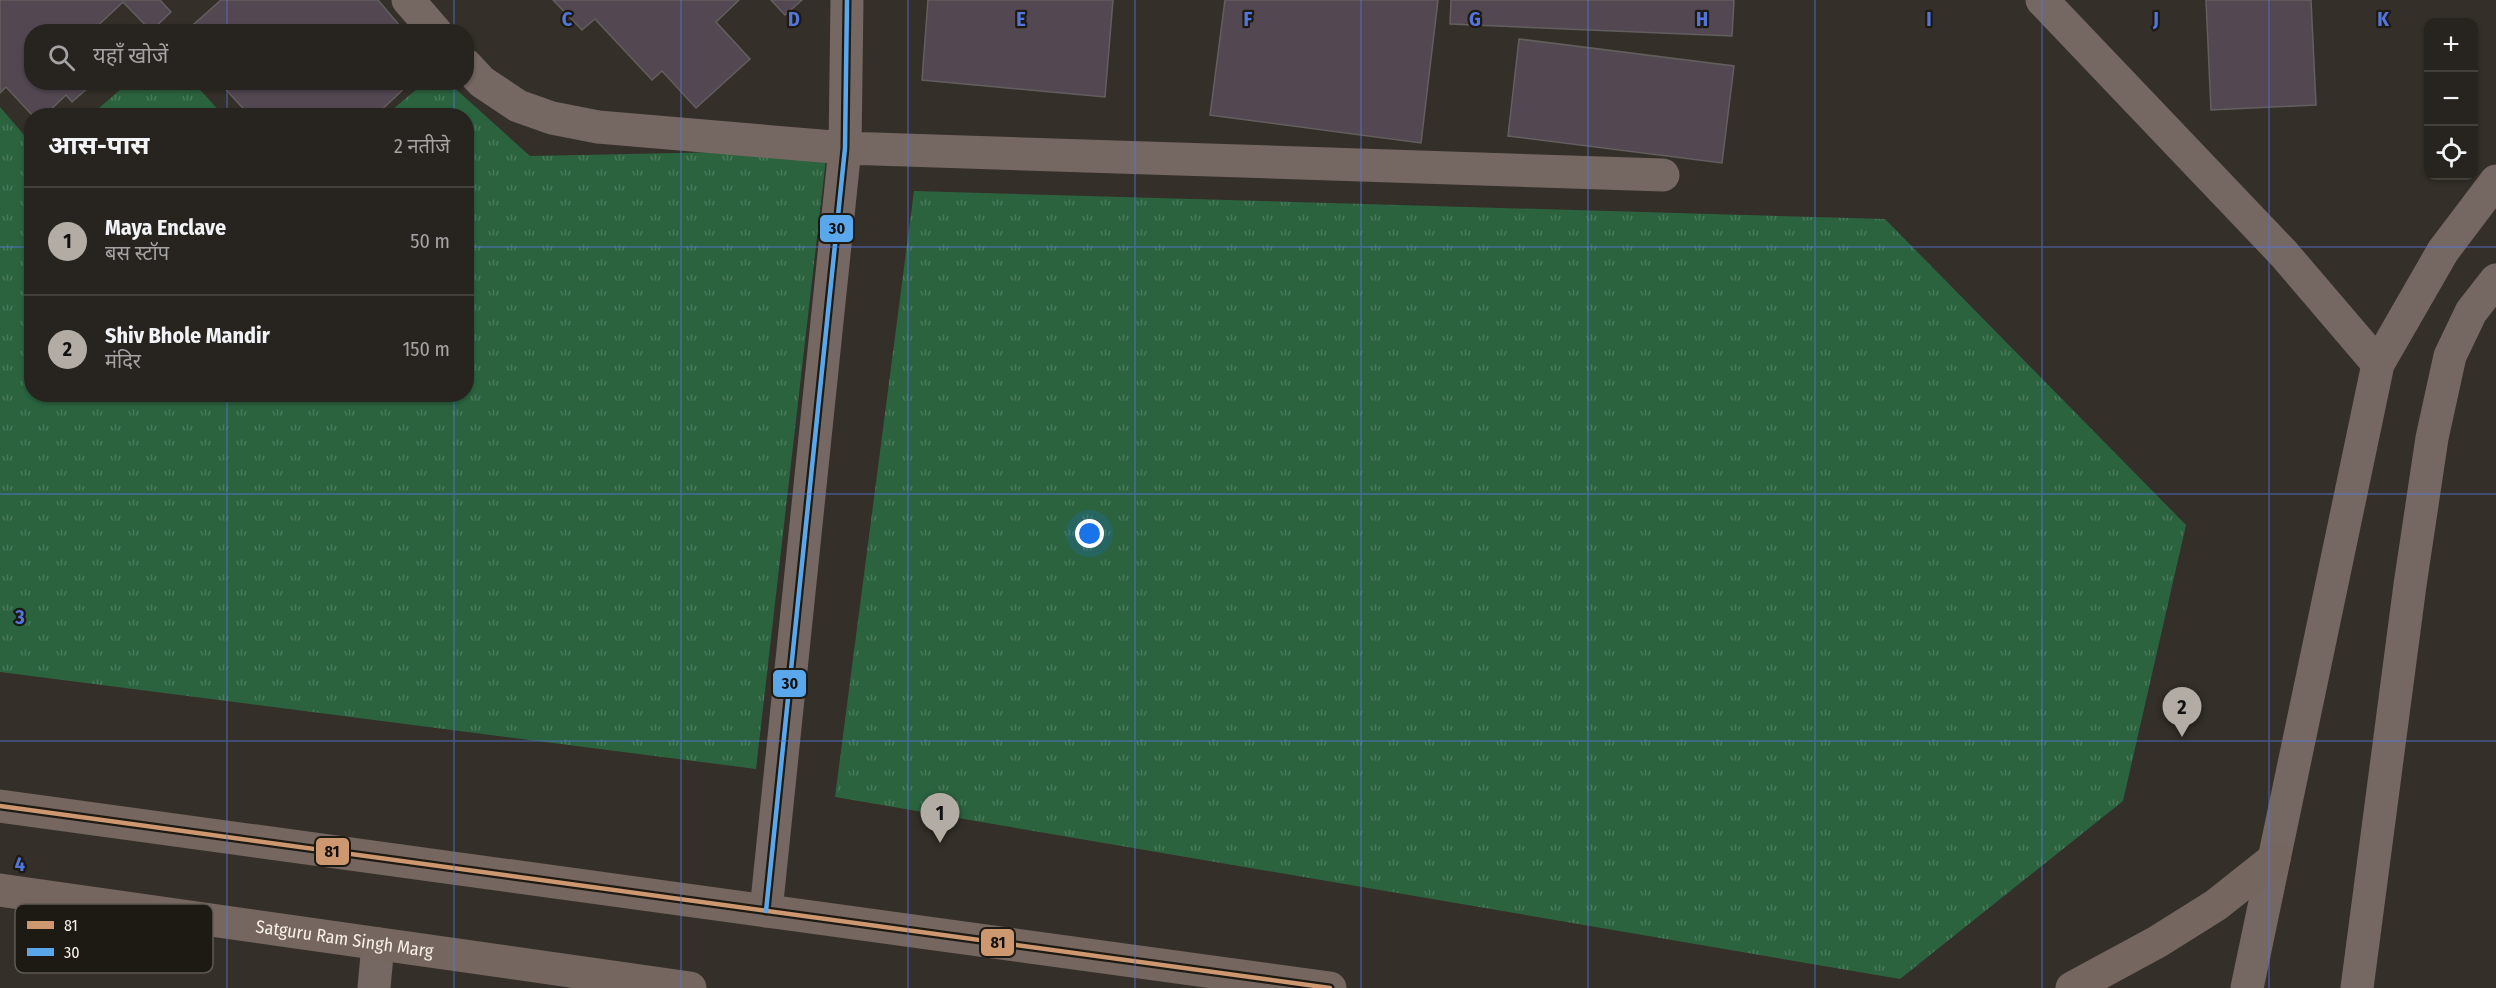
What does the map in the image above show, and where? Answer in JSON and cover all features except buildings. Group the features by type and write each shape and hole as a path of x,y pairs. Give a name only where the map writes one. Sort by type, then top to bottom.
{"main road":[{"path":"0,807 1330,988"},
{"path":"2072,988 2157,942 2216,905 2274,859"},
{"name":"Satguru Ram Singh Marg","path":"0,890 98,904"},
{"name":"Satguru Ram Singh Marg","path":"213,920 690,988"}],"street":[{"path":"408,0 429,24"},
{"path":"766,910 845,148 847,0"},
{"path":"2042,0 2284,254 2378,364"},
{"path":"474,74 482,82 518,106 552,118 598,127 845,148 1663,175"},
{"path":"2247,988 2378,364 2444,251 2496,181"},
{"path":"2357,988 2410,585 2432,438 2450,356 2471,312 2496,280"},
{"path":"374,988 378,944"}],"green space":[{"path":"120,90 200,90 217,108 99,108"},
{"path":"416,90 457,90 530,156 827,150 756,769 0,672 0,107 24,135 24,402 474,402 474,108 394,108"},
{"path":"914,191 1885,219 2186,525 2123,801 1900,979 835,797"}],"transit line":[{"name":"30","path":"766,911 845,148 847,0"},
{"name":"81","path":"0,806 1330,988"}],"place":[{"name":"Shiv Bhole Mandir","path":"2182,737"},
{"name":"Maya Enclave","path":"940,843"}]}
